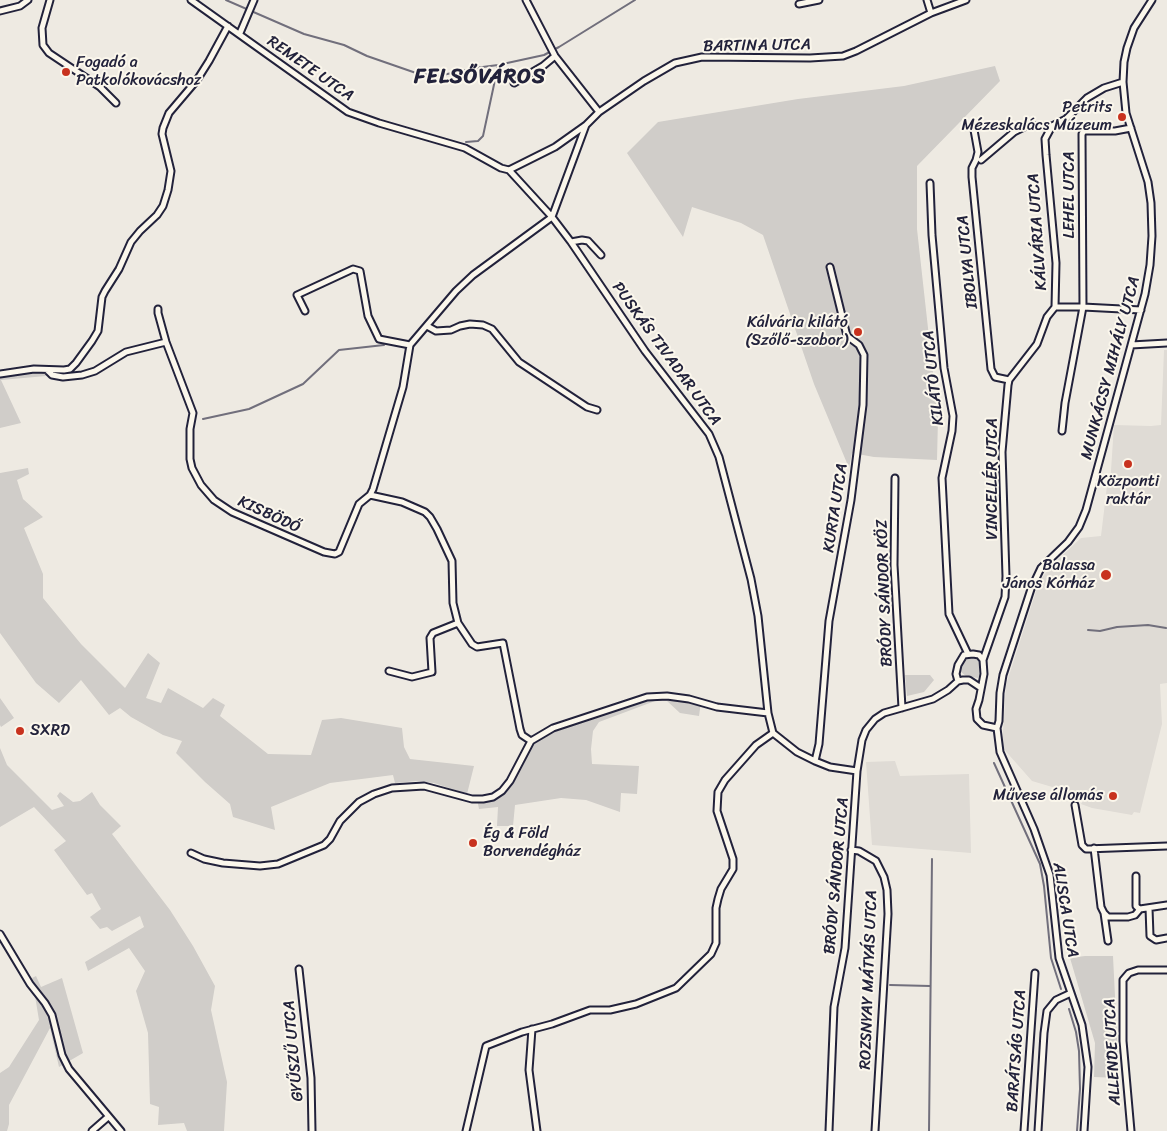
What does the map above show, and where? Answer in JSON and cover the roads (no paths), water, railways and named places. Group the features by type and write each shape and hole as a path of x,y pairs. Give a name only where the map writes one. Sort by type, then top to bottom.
{"street":[{"path":"0,12 20,6 28,0"},
{"path":"50,0 42,28 43,45 49,53 100,87 116,103"},
{"name":"REMETE UTCA","path":"191,0 240,33 348,112 465,148 501,168 509,170"},
{"path":"240,33 254,0"},
{"path":"526,0 555,56 599,112"},
{"path":"800,4 819,0"},
{"path":"927,0 931,13"},
{"name":"BARTINA UTCA","path":"509,170 555,147 586,125 599,112 644,81 675,63 702,57 810,58 842,56 856,51 931,13 966,0"},
{"name":"MUNKÁCSY MIHÁLY UTCA","path":"997,728 1003,675 1031,590 1041,568 1068,542 1079,527 1086,510 1141,310 1150,265 1152,218 1148,182 1126,113 1123,82 1124,62 1134,28 1152,0"},
{"path":"0,374 34,369 64,370 70,368 76,364 98,331 102,298 105,291 119,269 131,242 163,206 171,171 162,140 163,128 169,112 197,80 210,61 228,26"},
{"path":"514,83 543,66 555,56"},
{"path":"981,160 1014,132 1026,126 1052,126 1066,119 1087,98 1104,88 1123,82"},
{"path":"305,311 297,295 352,269 360,272 368,316 379,338 410,345 456,291 473,275 552,217 586,125"},
{"name":"KÁLVÁRIA UTCA","path":"1008,382 1037,344 1047,317 1055,307 1056,263 1045,139 1052,126"},
{"name":"LEHEL UTCA","path":"1083,307 1082,134 1084,131 1114,131 1131,128"},
{"name":"IBOLYA UTCA","path":"974,130 978,152 972,168 972,177 991,369 995,377 1008,382"},
{"name":"PUSKÁS TIVADAR UTCA","path":"509,170 552,217 571,242 645,351 709,434 719,457 751,579 758,616 768,713 773,733"},
{"name":"KILÁTÓ UTCA","path":"930,183 932,235 944,368 953,416 952,431 942,478 949,614 968,654"},
{"path":"571,242 588,241 601,255"},
{"name":"KURTA UTCA","path":"815,761 819,744 829,621 851,500 863,405 864,355 859,345 846,336 830,267"},
{"path":"1055,307 1141,310"},
{"path":"1062,431 1065,403 1083,307"},
{"name":"KISBÖDŐ","path":"158,309 166,342 193,413 190,429 190,459 192,468 201,485 214,500 232,512 324,552 335,554 339,552 359,504 370,496 404,387 410,345"},
{"path":"427,326 436,332 470,324 483,325 492,329 519,362 587,406 597,410"},
{"path":"47,370 52,375 63,377 95,371 126,352 166,342"},
{"path":"1131,345 1167,343"},
{"name":"VINCELLÉR UTCA","path":"997,728 983,725 977,719 976,709 984,670 983,660 1005,598 1002,452 1008,382"},
{"name":"BRÓDY SÁNDOR KÖZ","path":"895,478 894,565 902,708"},
{"path":"370,496 402,502 425,512 430,517 452,561 453,603 458,623 472,644 477,647 503,643 520,729 522,735 532,741"},
{"path":"389,671 412,677 432,672 430,638 433,633 458,623"},
{"path":"981,688 969,680 958,681 956,674 961,658 968,654 979,655 983,660"},
{"name":"BRÓDY SÁNDOR UTCA","path":"829,1131 834,1012 844,948 857,771 862,740 866,730 875,719 884,713 933,699 958,681"},
{"path":"192,853 204,860 223,863 260,866 278,864 324,845 330,839 340,821 359,802 374,794 392,788 424,786 472,799 493,797 510,781 532,741 553,728 647,697 667,696 689,699 718,707 768,713"},
{"name":"ALISCA UTCA","path":"997,728 1000,752 1034,830 1050,875 1059,958 1082,1026 1088,1066 1084,1131"},
{"path":"466,1131 486,1046 590,1010 610,1010 636,1004 676,988 711,954 716,943 716,908 718,899 734,869 733,859 717,811 718,792 725,780 756,745 773,733 797,752 815,761 830,767 857,771"},
{"path":"1075,805 1082,845 1086,849 1167,846"},
{"path":"1094,848 1101,907 1104,913 1108,941"},
{"name":"ROZSNYAY MÁTYÁS UTCA","path":"851,850 859,851 876,861 884,877 887,890 888,914 875,1131"},
{"path":"1136,876 1136,906 1140,909"},
{"path":"1104,913 1108,917 1128,917 1135,915 1140,909 1167,905"},
{"path":"1149,908 1150,936 1156,940 1167,938"},
{"path":"0,934 30,984 52,1015 64,1062 72,1075 121,1131"},
{"name":"GYŰSZŰ UTCA","path":"299,969 311,1078 312,1131"},
{"name":"ALLENDE UTCA","path":"1131,1131 1123,1041 1123,984 1125,976 1138,970 1167,970"},
{"name":"BARÁTSÁG UTCA","path":"1024,1131 1035,973"},
{"name":"BARÁTSÁG UTCA","path":"1038,1131 1047,1012 1056,1000 1071,993"},
{"path":"532,1029 529,1070 537,1131"},
{"path":"92,1131 108,1117"}],"waterway":[{"path":"226,0 304,34 344,45 367,56 416,73 438,76 544,55 635,0"},
{"path":"466,142 478,141 483,136 498,66"},
{"path":"203,419 249,409 303,384 339,350 384,345"},
{"path":"1088,630 1100,631 1117,627 1148,625 1166,628"},
{"path":"994,763 1040,864 1051,958 1061,989"},
{"path":"929,1131 932,859"},
{"path":"890,985 930,986"},
{"path":"1069,1009 1079,1051 1080,1089 1077,1131"}],"place":[{"name":"Fogadó a Patkolókovácshoz","path":"66,72"},
{"name":"Petrits Mézeskalács Múzeum","path":"1122,117"},
{"name":"Kálvária kilátó (Szőlő-szobor)","path":"858,332"},
{"name":"Központi raktár","path":"1128,464"},
{"name":"Balassa János Kórház","path":"1106,575"},
{"name":"SXRD","path":"20,731"},
{"name":"Művese állomás","path":"1113,796"},
{"name":"Ég & Föld Borvendégház","path":"473,843"}],"district":[{"name":"FELSŐVÁROS","path":"480,78"}]}
